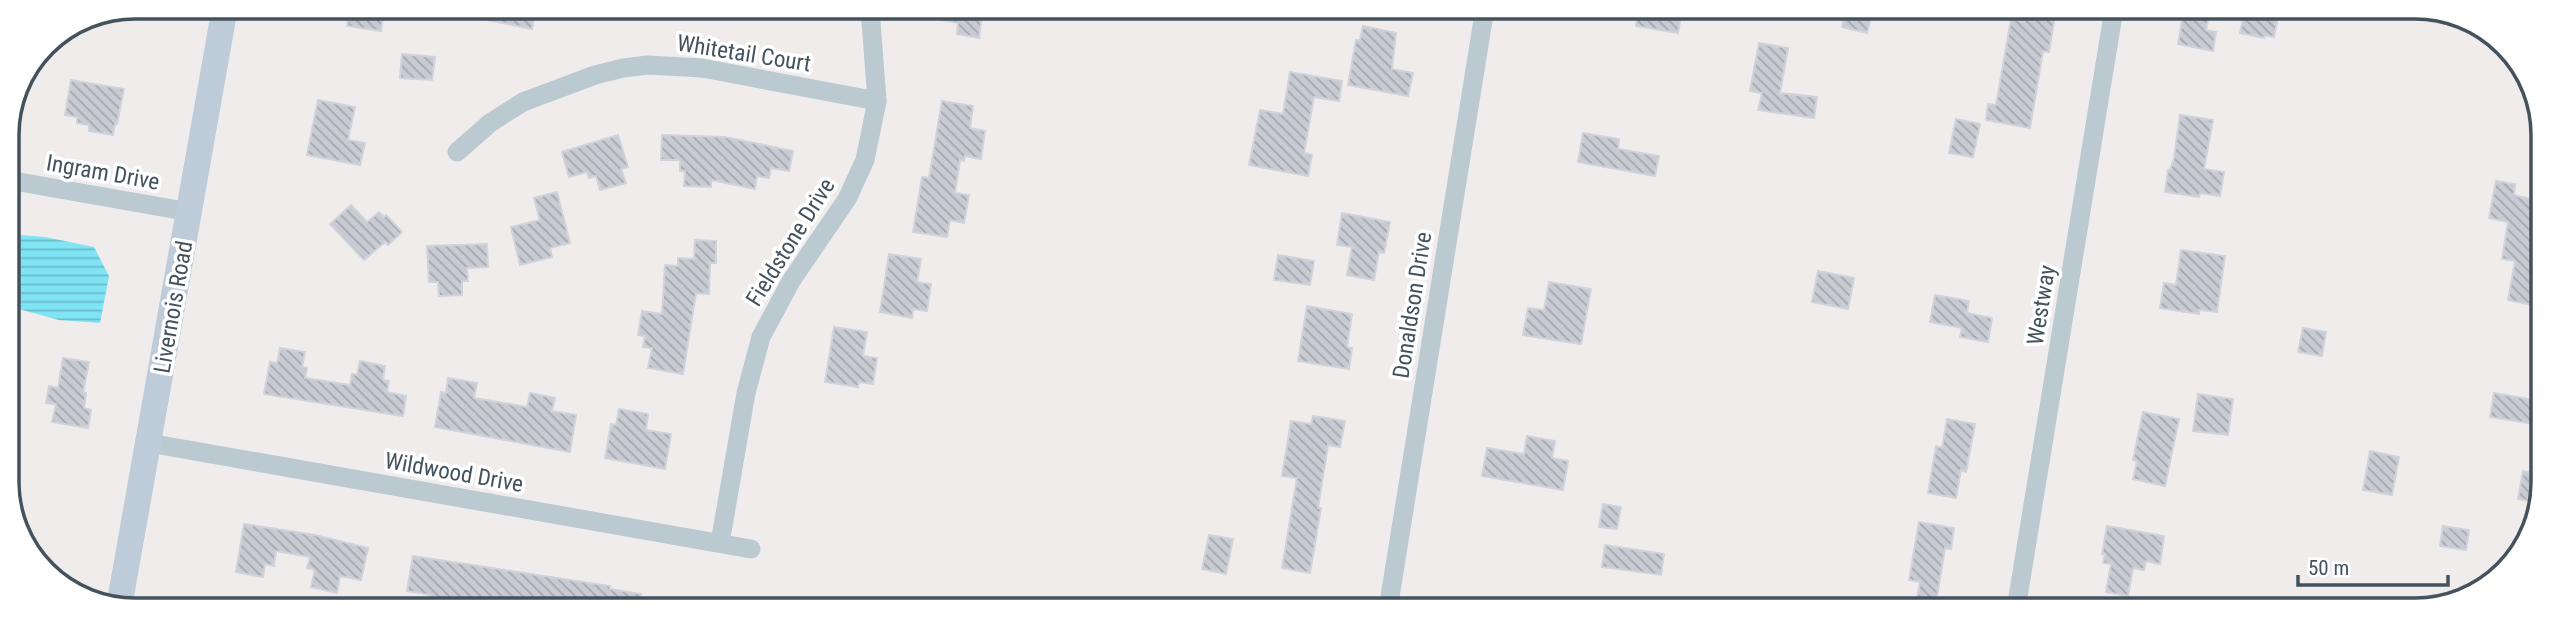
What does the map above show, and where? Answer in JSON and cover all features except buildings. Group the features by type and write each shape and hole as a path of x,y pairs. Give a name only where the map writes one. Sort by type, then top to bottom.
{"street":[{"name":"Livernois Road","path":"121,597 223,19"},
{"name":"Fieldstone Drive","path":"720,543 746,393 761,337 780,298 837,215 857,180 871,136 877,101 871,19"},
{"name":"Donaldson Drive","path":"1390,598 1483,19"},
{"name":"Westway","path":"2018,598 2112,19"},
{"name":"Whitetail Court","path":"457,152 490,123 523,102 595,75 623,68 668,65 702,68 877,101"},
{"name":"Ingram Drive","path":"19,182 190,212"},
{"name":"Wildwood Drive","path":"149,443 751,549"}],"water":[{"path":"19,235 94,247 109,276 100,323 59,320 19,309"}]}
